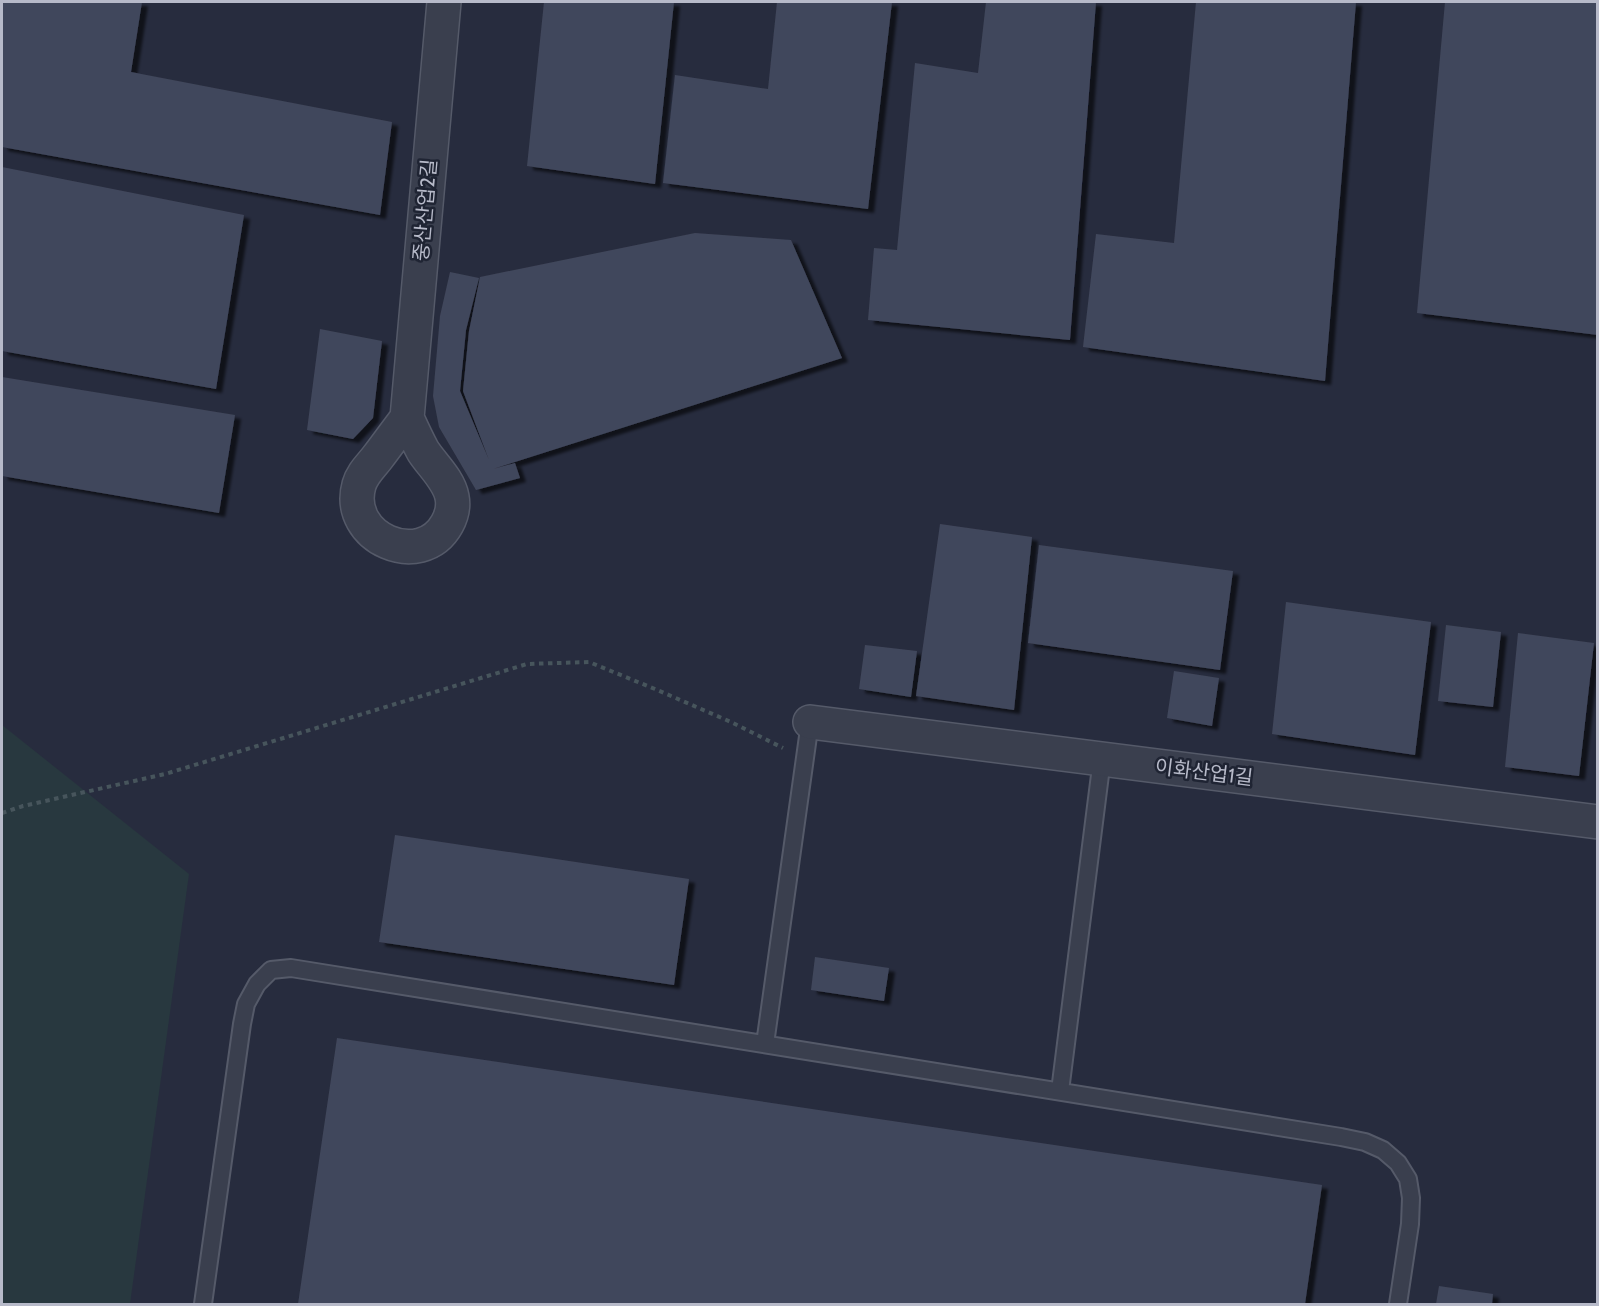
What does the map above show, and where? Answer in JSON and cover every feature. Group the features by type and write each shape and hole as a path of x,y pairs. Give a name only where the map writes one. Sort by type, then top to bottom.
{"street":[{"name":"중산산업2길","path":"407,418 444,2"},
{"name":"이화산업1길","path":"810,722 1598,822"}],"lane":[{"path":"765,1044 810,722"},
{"path":"1060,1091 1102,759"},
{"path":"203,1305 246,1004 257,984 271,970 291,968 1365,1142 1383,1150 1398,1162 1408,1179 1411,1198 1410,1224 1398,1305"}],"path":[{"path":"2,813 22,806 165,774 527,664 589,662 731,722 805,759"}],"shaded area":[{"path":"2,725 189,874 130,1304 2,1304"}],"building":[{"path":"2,2 142,2 131,72 392,122 380,215 2,147"},
{"path":"544,2 674,2 655,184 527,166"},
{"path":"777,2 892,2 868,209 663,183 675,75 768,89"},
{"path":"986,2 1096,2 1070,340 868,320 874,248 897,250 915,63 978,73"},
{"path":"1196,2 1356,2 1325,381 1083,347 1096,234 1174,243"},
{"path":"1445,2 1598,2 1598,335 1417,313"},
{"path":"2,167 244,215 216,389 2,351"},
{"path":"695,233 791,240 842,358 493,469 515,463 520,478 476,490 439,427 433,396 440,316 450,272 479,278 466,330 460,391 489,460 463,391 469,331 480,277"},
{"path":"320,329 382,341 373,418 353,439 307,430"},
{"path":"2,377 235,415 219,513 2,476"},
{"path":"940,524 1032,537 1014,710 916,696"},
{"path":"1039,545 1233,571 1220,670 1028,643"},
{"path":"1286,602 1431,622 1415,755 1272,734"},
{"path":"1446,625 1501,632 1493,707 1438,701"},
{"path":"1518,633 1594,643 1579,776 1505,767"},
{"path":"865,645 917,651 911,697 859,689"},
{"path":"1174,671 1219,678 1212,726 1167,718"},
{"path":"395,835 689,879 674,985 379,942"},
{"path":"815,957 889,968 884,1001 811,990"},
{"path":"337,1038 1322,1185 1305,1304 298,1304"},
{"path":"1439,1286 1493,1294 1492,1304 1436,1304"}]}
